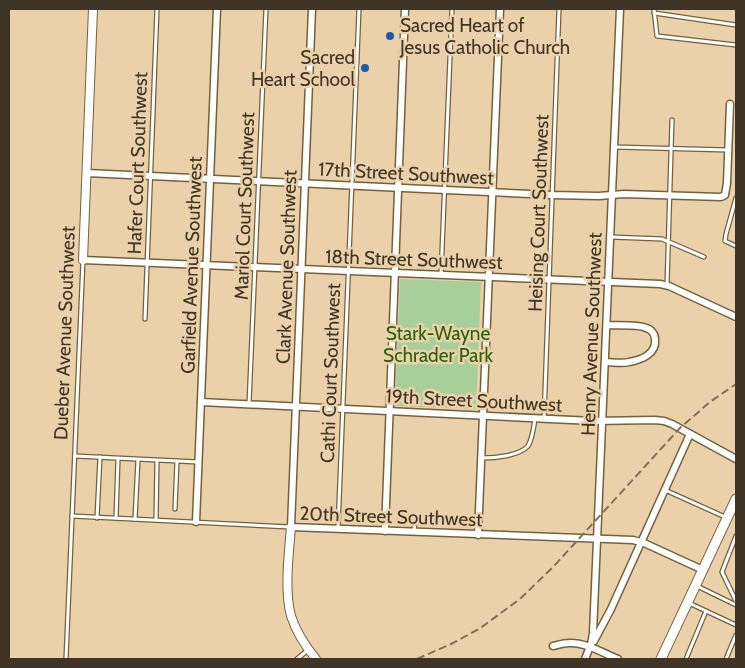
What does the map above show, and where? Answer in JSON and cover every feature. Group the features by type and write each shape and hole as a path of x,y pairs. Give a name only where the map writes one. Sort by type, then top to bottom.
{"main road":[{"path":"661,659 736,499"}],"street":[{"name":"Dueber Avenue Southwest","path":"83,260 94,9"},
{"name":"Garfield Avenue Southwest","path":"196,522 217,9"},
{"name":"Clark Avenue Southwest","path":"291,527 312,9"},
{"path":"385,531 405,9"},
{"path":"478,535 500,9"},
{"name":"Henry Avenue Southwest","path":"585,659 590,648 593,632 620,9"},
{"path":"728,150 730,104"},
{"name":"17th Street Southwest","path":"87,173 492,192 599,196 624,194 721,197 724,196 727,183 728,150"},
{"name":"18th Street Southwest","path":"83,260 549,279 666,286 736,317"},
{"path":"605,362 628,363 645,358 655,346 655,336 652,331 644,327 606,325"},
{"name":"19th Street Southwest","path":"200,402 544,418 660,420 672,424 736,459"},
{"path":"590,648 611,610 690,434"},
{"path":"291,527 288,589 291,617 316,659"},
{"name":"20th Street Southwest","path":"291,527 641,542 703,570"},
{"path":"553,646 575,643 618,659"}],"lane":[{"name":"Hafer Court Southwest","path":"145,319 157,9"},
{"name":"Mariol Court Southwest","path":"249,404 266,9"},
{"name":"Cathi Court Southwest","path":"338,529 359,9"},
{"path":"442,275 452,9"},
{"name":"Heising Court Southwest","path":"544,418 559,9"},
{"path":"736,25 654,11 657,36 736,45"},
{"path":"666,286 672,120"},
{"path":"614,147 728,150"},
{"path":"736,198 725,241 736,246"},
{"path":"610,237 662,239 704,257"},
{"name":"Dueber Avenue Southwest","path":"66,659 83,260"},
{"path":"482,458 512,454 528,446 533,432 535,417"},
{"path":"75,456 198,462"},
{"path":"97,518 100,458"},
{"path":"116,518 118,459"},
{"path":"135,519 138,460"},
{"path":"156,520 157,461"},
{"path":"175,509 177,461"},
{"path":"664,489 728,518"},
{"name":"20th Street Southwest","path":"72,516 291,527"},
{"path":"400,517 479,520"},
{"path":"414,532 415,517"},
{"path":"736,536 722,572 736,601"},
{"path":"696,586 736,605"},
{"path":"688,602 736,625"},
{"path":"686,659 706,611"},
{"path":"726,659 736,635"},
{"path":"297,659 309,650"}],"green space":[{"name":"Stark-Wayne Schrader Park","path":"400,279 481,282 476,409 395,406"}],"railway":[{"path":"417,659 479,629 520,599 554,566 680,428 710,402 736,384"}],"place":[{"name":"Sacred Heart of Jesus Catholic Church","path":"390,36"},
{"name":"Sacred Heart School","path":"365,68"}]}
